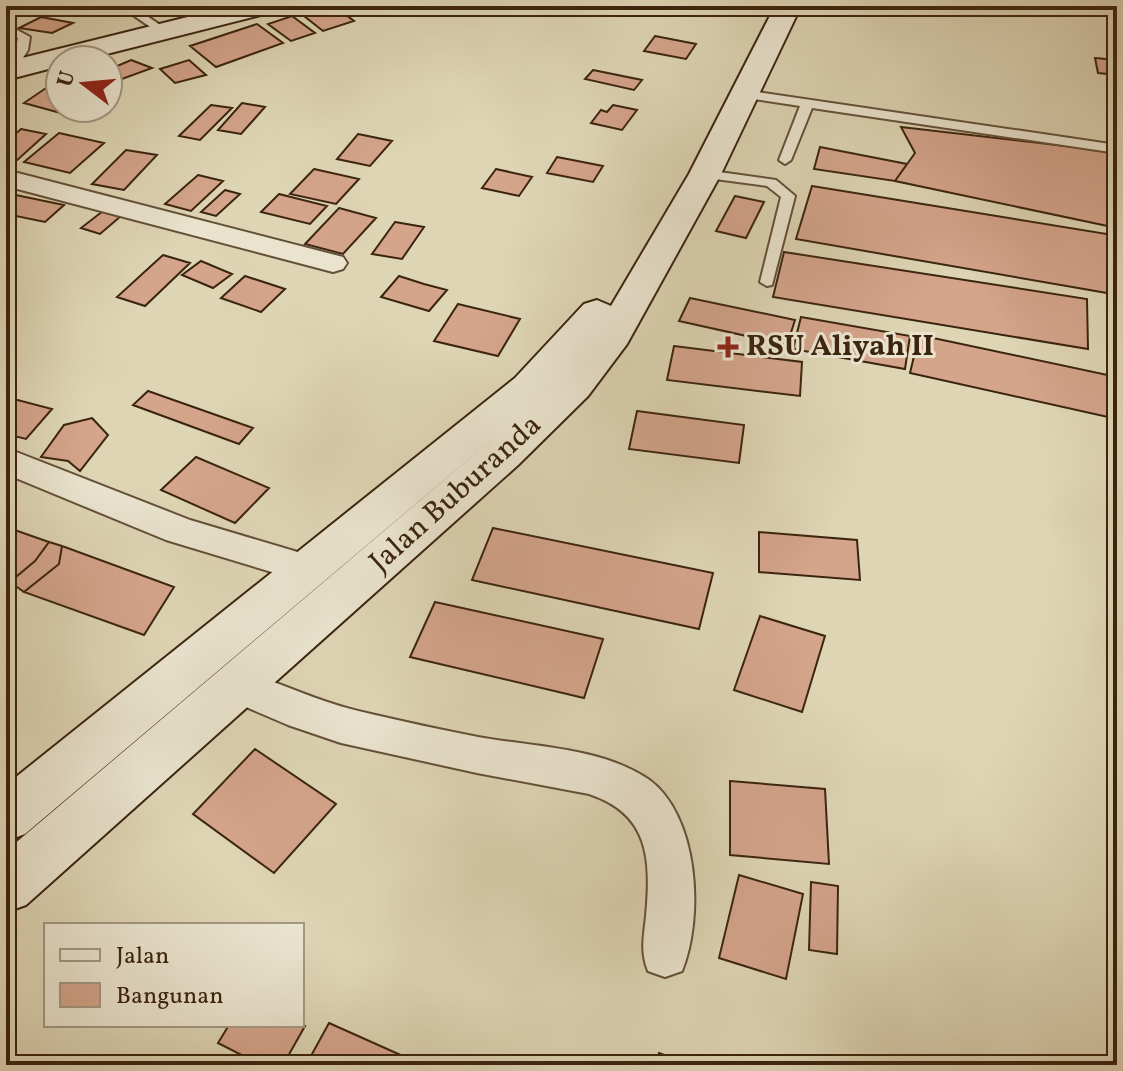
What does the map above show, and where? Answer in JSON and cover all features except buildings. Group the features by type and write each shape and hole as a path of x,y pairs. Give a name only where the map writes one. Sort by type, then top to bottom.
{"street":[{"path":"8,71 163,31 212,12 264,6"},
{"name":"Jalan Buburanda","path":"6,817 529,387 570,345 601,307 761,6"},
{"name":"Jalan Buburanda","path":"6,886 503,455 574,387 608,344 705,174 788,6"},
{"path":"6,178 333,263"},
{"path":"6,460 179,530 308,569"},
{"path":"239,686 285,707 338,724 569,771 609,782 629,792 644,803 667,850 672,875 665,954"}],"lane":[{"path":"125,6 163,31"},
{"path":"6,27 24,37 22,50 8,71"},
{"path":"744,94 1117,149"},
{"path":"785,160 807,104"},
{"path":"705,174 771,183 788,196 767,282"}],"place":[{"name":"RSU Aliyah II","path":"728,347"}]}
